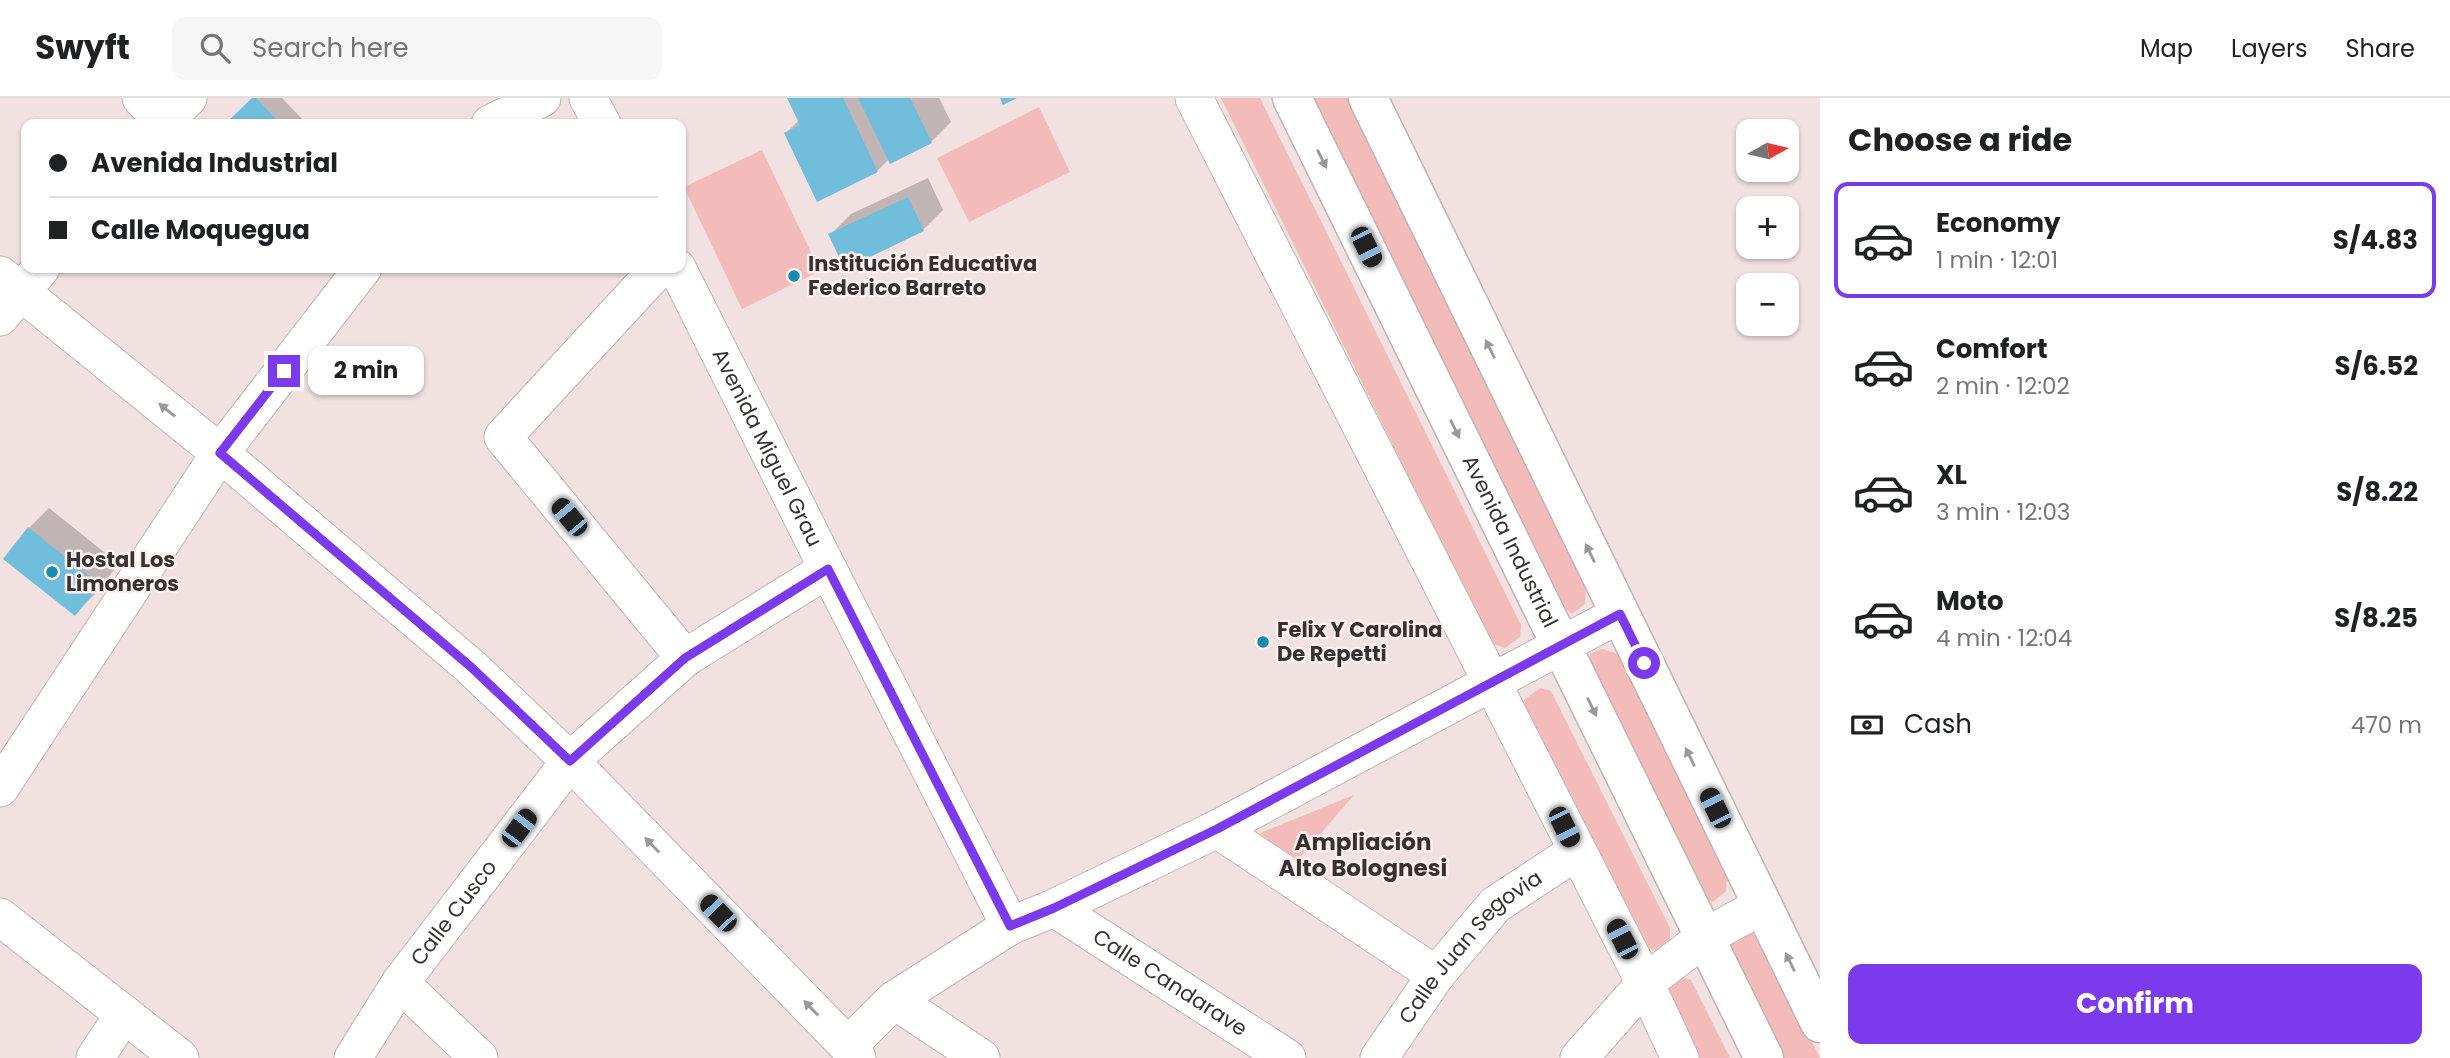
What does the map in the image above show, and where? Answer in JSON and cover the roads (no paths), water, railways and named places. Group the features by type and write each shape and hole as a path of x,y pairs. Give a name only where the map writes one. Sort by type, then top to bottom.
{"main road":[{"name":"Avenida Industrial","path":"1292,98 1764,1058"},
{"path":"1368,98 1820,1023"}],"street":[{"path":"500,119 542,98"},
{"path":"588,98 599,119"},
{"path":"1194,98 1645,983 1680,1058"},
{"path":"0,788 220,453 359,273"},
{"path":"654,273 503,437 685,658"},
{"name":"Avenida Miguel Grau","path":"680,273 1010,926"},
{"path":"15,288 220,453 471,667 570,761 852,1052 894,1000 1010,926 1054,908 1217,829 1620,614"},
{"name":"Calle Cusco","path":"353,1058 400,983 570,761 685,658 828,569"},
{"path":"1217,829 1436,975"},
{"name":"Calle Juan Segovia","path":"1380,1058 1436,975 1495,905 1577,851"},
{"path":"1579,1058 1645,983 1705,937 1763,905"},
{"name":"Calle Candarave","path":"1054,908 1287,1058"},
{"path":"0,917 180,1058"},
{"path":"400,983 479,1058"},
{"path":"894,1000 981,1058"},
{"path":"95,1058 124,1014"}],"place":[{"name":"Institución Educativa Federico Barreto","path":"794,276"},
{"name":"Hostal Los Limoneros","path":"52,572"},
{"name":"Felix Y Carolina De Repetti","path":"1263,642"}],"district":[{"name":"Ampliación Alto Bolognesi","path":"1363,855"}]}
